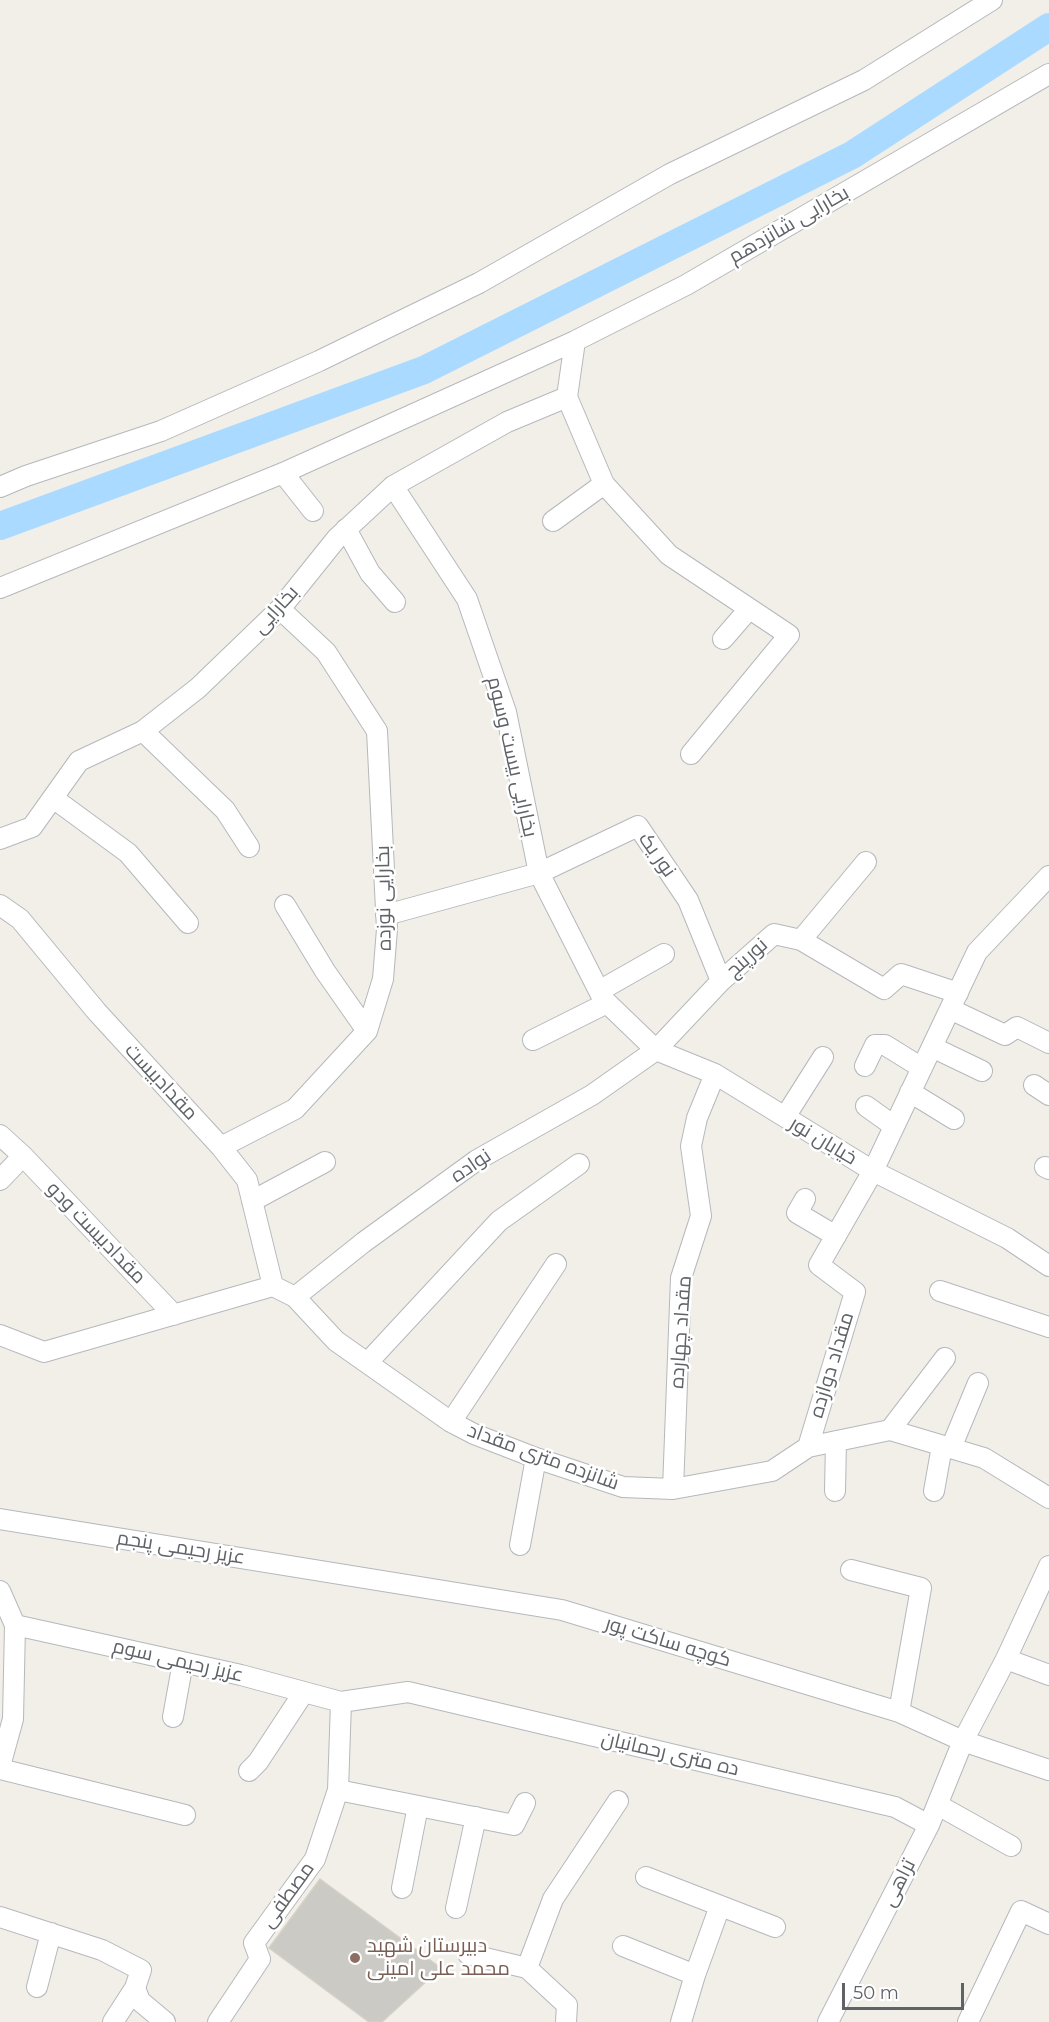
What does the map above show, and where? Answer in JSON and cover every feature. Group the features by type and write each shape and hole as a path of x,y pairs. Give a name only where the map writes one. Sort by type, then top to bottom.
{"street":[{"path":"0,487 26,476 160,432 319,361 458,293 670,174 864,80 992,0"},
{"name":"بخارایی شانزدهم","path":"0,588 283,473 575,340 686,285 1049,74"},
{"path":"575,340 567,397 604,484 669,555 789,636 691,754"},
{"name":"بخارایی","path":"0,839 32,827 79,761 143,731 198,688 280,609 337,538 393,486 507,422 567,397"},
{"path":"283,473 313,511"},
{"path":"552,521 604,484"},
{"name":"بخارایی بیست وسوم","path":"393,486 468,599 506,712 539,873"},
{"path":"346,529 370,573 394,602"},
{"name":"بخارایی نوزده","path":"221,1146 295,1109 367,1031 383,979 386,915 377,731 326,652 280,609"},
{"path":"723,639 749,609"},
{"path":"143,731 225,810 249,847"},
{"path":"53,798 128,854 188,923"},
{"name":"نور یک","path":"539,873 638,826 688,900 722,981"},
{"path":"866,862 801,940 884,989 901,974 954,1001 1005,1035 1017,1027 1049,1043"},
{"path":"386,915 539,873"},
{"name":"خیابان نور","path":"539,873 603,997 656,1050 715,1074 873,1171 977,952 1049,876"},
{"name":"مقدادبیست","path":"0,904 20,919 97,1012 221,1146 247,1180 273,1286"},
{"path":"285,905 325,971 367,1031"},
{"name":"نورپنج","path":"656,1050 722,981 774,934 801,940"},
{"path":"533,1040 603,997 664,954"},
{"path":"865,1065 875,1045 885,1045 922,1068"},
{"path":"932,1047 981,1071"},
{"name":"نواده","path":"296,1297 364,1242 477,1160 592,1095 656,1050"},
{"path":"785,1118 823,1058"},
{"name":"مقداد چهارده","path":"673,1489 681,1278 701,1216 691,1146 697,1118 715,1074"},
{"path":"910,1092 954,1119"},
{"path":"866,1106 894,1126"},
{"name":"مقدادبیست ودو","path":"0,1135 174,1315"},
{"path":"0,1180 20,1154"},
{"path":"252,1201 325,1162"},
{"path":"368,1362 499,1221 579,1164"},
{"path":"805,1199 798,1213 836,1236 873,1171 1007,1238 1049,1266"},
{"name":"مقداد دوازده","path":"808,1447 855,1292 819,1265 836,1236"},
{"path":"451,1422 556,1264"},
{"path":"0,1335 44,1352 273,1286"},
{"name":"شانزده متری مقداد","path":"273,1286 296,1297 336,1341 451,1422 474,1434 536,1458 623,1488 673,1489 772,1471 808,1447 890,1430 984,1458 1047,1494"},
{"path":"940,1291 1049,1327"},
{"path":"890,1430 945,1358"},
{"path":"934,1491 947,1447 978,1383"},
{"path":"835,1491 836,1441"},
{"path":"520,1545 536,1458"},
{"name":"عزیز رحیمی پنجم","path":"0,1519 363,1577"},
{"name":"تراهی","path":"828,2022 929,1825 963,1741 1006,1659 1049,1566"},
{"path":"851,1570 921,1588 899,1712"},
{"name":"کوچه ساکت پور","path":"363,1577 562,1610 899,1712 963,1741 1049,1770"},
{"path":"0,1591 15,1625 14,1719 0,1768 185,1815"},
{"name":"عزیز رحیمی سوم","path":"15,1625 311,1688 341,1702"},
{"path":"1006,1659 1049,1675"},
{"path":"173,1717 183,1662"},
{"path":"249,1771 258,1762 311,1688"},
{"name":"ده متری رحمانیان","path":"341,1702 408,1692 895,1808 929,1825"},
{"path":"341,1702 338,1790 514,1825 525,1803"},
{"name":"مصطفی","path":"218,2022 260,1959 254,1943 315,1859 338,1790"},
{"path":"527,1968 552,1899 618,1801"},
{"path":"938,1805 1011,1846"},
{"path":"402,1888 418,1806"},
{"path":"456,1908 476,1817"},
{"path":"645,1877 775,1927"},
{"path":"681,2022 720,1906"},
{"path":"968,2022 1021,1911 1049,1924"},
{"path":"0,1917 102,1950 141,1970 135,1988 113,2022"},
{"path":"37,1988 51,1933"},
{"path":"623,1946 695,1975"},
{"path":"468,1954 527,1968 567,2005 566,2022"},
{"path":"135,1988 140,2001 165,2022"}],"building":[{"name":"دبیرستان شهید محمد علی امینی","path":"320,1879 441,1968 382,2022 369,2022 269,1948"}],"waterway":[{"path":"0,526 424,370 852,155 1049,27"}],"place":[{"name":"دبیرستان شهید محمد علی امینی","path":"355,1958"}]}
